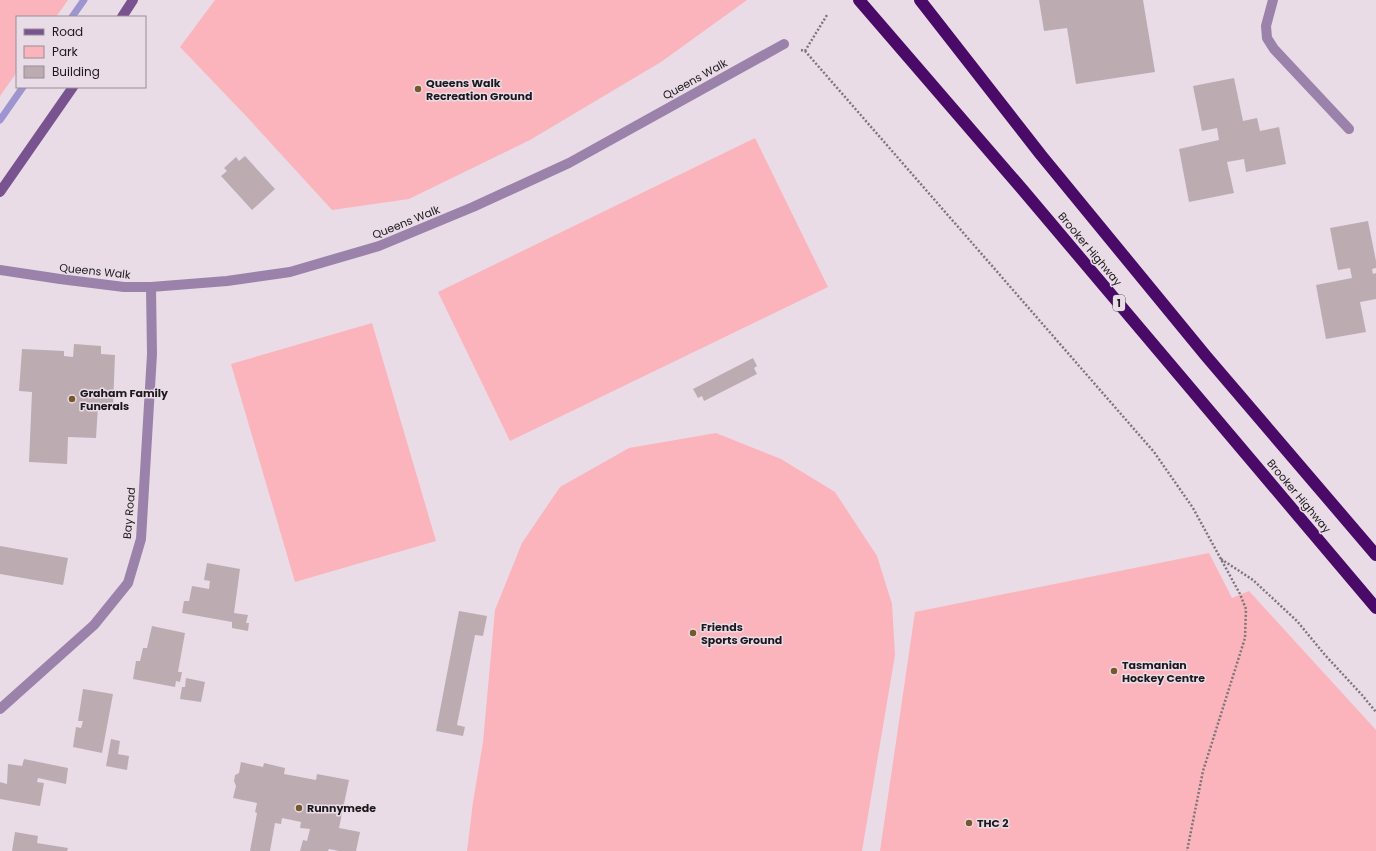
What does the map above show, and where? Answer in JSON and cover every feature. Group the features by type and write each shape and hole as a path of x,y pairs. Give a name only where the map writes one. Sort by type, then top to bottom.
{"highway":[{"name":"Brooker Highway","path":"859,0 1028,195 1376,608"},
{"name":"Brooker Highway","path":"920,0 1041,155 1206,356 1376,555"}],"street":[{"path":"123,16 134,0"},
{"path":"1273,0 1266,26 1268,38 1274,49 1349,129"},
{"name":"Queens Walk","path":"0,270 124,287 151,287 227,281 290,272 379,246 473,208 569,163 784,44"},
{"path":"0,192 72,88"},
{"name":"Bay Road","path":"0,710 94,625 128,583 141,539 152,354 151,287"}],"path":[{"path":"805,51 827,15"},
{"path":"784,44 805,51 1154,452 1193,508 1240,594 1246,609 1245,638 1203,771 1187,851"},
{"path":"1221,559 1253,580 1297,621 1324,655 1376,712"}],"green space":[{"path":"0,0 68,0 57,16 16,16 16,73 0,96"},
{"name":"Queens Walk Recreation Ground","path":"215,0 747,0 661,62 530,140 409,199 332,210 247,117 180,47"},
{"path":"755,138 828,287 510,441 438,292"},
{"path":"372,323 436,541 295,582 231,364"},
{"name":"Friends Sports Ground","path":"716,433 781,459 835,492 877,556 892,604 895,655 862,851 467,851 483,742 495,610 522,543 560,487 629,448"},
{"name":"Tasmanian Hockey Centre","path":"1209,553 1232,598 1249,591 1376,730 1376,851 880,851 915,612"}],"building":[{"path":"1039,0 1143,0 1155,72 1076,84 1067,28 1044,31"},
{"path":"1234,78 1243,121 1257,118 1260,131 1279,127 1286,164 1246,172 1244,159 1227,162 1234,193 1189,202 1179,149 1219,140 1217,128 1202,131 1193,86"},
{"path":"245,156 275,189 252,210 221,176 227,171 224,168 236,157 239,161"},
{"path":"1368,221 1376,261 1376,268 1372,269 1373,274 1376,273 1376,299 1360,302 1366,332 1326,339 1316,285 1352,278 1350,268 1338,270 1330,228"},
{"name":"Graham Family Funerals","path":"74,344 101,346 101,354 115,355 113,407 98,406 96,438 68,437 67,464 29,462 32,392 19,391 22,349 64,351 64,356 73,357"},
{"path":"753,358 757,366 754,368 757,374 704,401 702,396 698,398 693,389"},
{"path":"0,546 68,558 63,585 0,574"},
{"path":"207,563 240,569 234,613 248,615 246,623 249,623 248,631 232,628 232,622 182,613 184,601 189,601 192,586 209,589 210,581 204,580"},
{"path":"459,611 487,616 483,636 475,635 457,725 465,727 463,736 436,731"},
{"path":"152,626 185,633 178,672 182,672 180,682 176,681 175,687 133,679 136,661 140,661 143,648 147,648"},
{"path":"186,678 205,682 201,702 180,699 182,687 185,687"},
{"path":"83,689 113,694 102,753 73,747 76,727 81,728 83,721 78,721"},
{"path":"111,739 120,741 118,754 129,756 127,770 106,766"},
{"path":"24,759 68,768 66,784 38,778 37,782 44,783 40,806 0,799 0,782 7,784 8,764 22,766"},
{"name":"Runnymede","path":"241,762 263,767 264,763 285,768 284,774 316,780 317,774 349,780 339,828 360,832 356,851 339,851 329,849 328,851 300,851 303,840 307,841 310,829 300,828 301,822 282,818 281,824 275,823 270,851 250,851 257,813 255,812 257,803 233,798 236,786 234,781 235,775 239,773"},
{"path":"15,832 38,836 37,843 68,848 67,851 12,851"}],"waterway":[{"path":"73,16 84,0"},
{"path":"0,120 22,88"}],"place":[{"name":"Queens Walk Recreation Ground","path":"418,89"},
{"name":"Graham Family Funerals","path":"72,399"},
{"name":"Friends Sports Ground","path":"693,633"},
{"name":"Tasmanian Hockey Centre","path":"1114,671"},
{"name":"Runnymede","path":"299,808"},
{"name":"THC 2","path":"969,823"}]}
